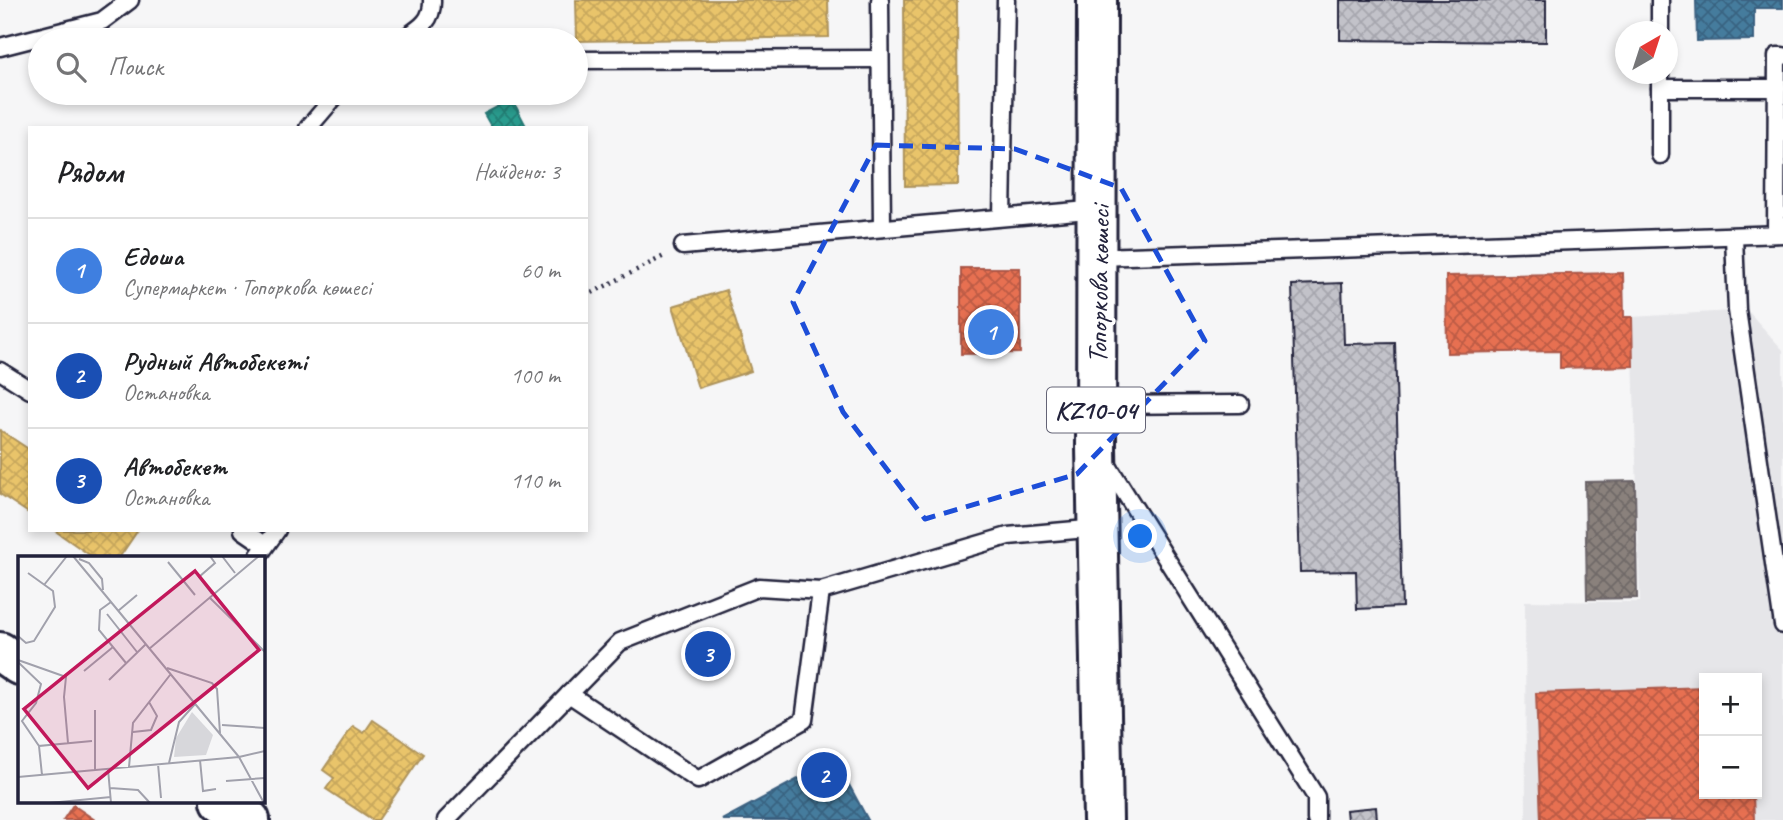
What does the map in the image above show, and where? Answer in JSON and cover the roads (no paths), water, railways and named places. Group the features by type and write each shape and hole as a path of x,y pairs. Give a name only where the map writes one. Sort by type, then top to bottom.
{"main road":[{"name":"Топоркова көшесі","path":"1097,0 1096,447 1103,820"},
{"path":"0,652 18,664"}],"lane":[{"path":"75,28 102,21 130,0"},
{"path":"419,28 433,11 432,0"},
{"path":"880,0 882,228"},
{"path":"1002,217 1006,0"},
{"path":"1660,0 1660,21"},
{"path":"0,47 28,40"},
{"path":"1098,257 1780,234 1777,55 1783,56"},
{"path":"588,60 880,58"},
{"path":"1678,82 1777,88"},
{"path":"1660,84 1660,155"},
{"path":"310,126 328,105"},
{"path":"683,246 1098,209"},
{"path":"1734,237 1737,310 1783,625"},
{"path":"0,370 28,389"},
{"path":"1096,405 1240,404"},
{"path":"1096,447 1316,797 1316,820"},
{"path":"446,820 620,642 760,587 821,591 1008,536 1098,528"},
{"path":"245,532 261,551 275,532"},
{"path":"569,694 698,780 804,720 821,591"}],"place":[{"name":"Едоша","path":"991,332"},
{"name":"Автобекет","path":"708,654"},
{"name":"Рудный Автобекеті","path":"824,775"}]}
